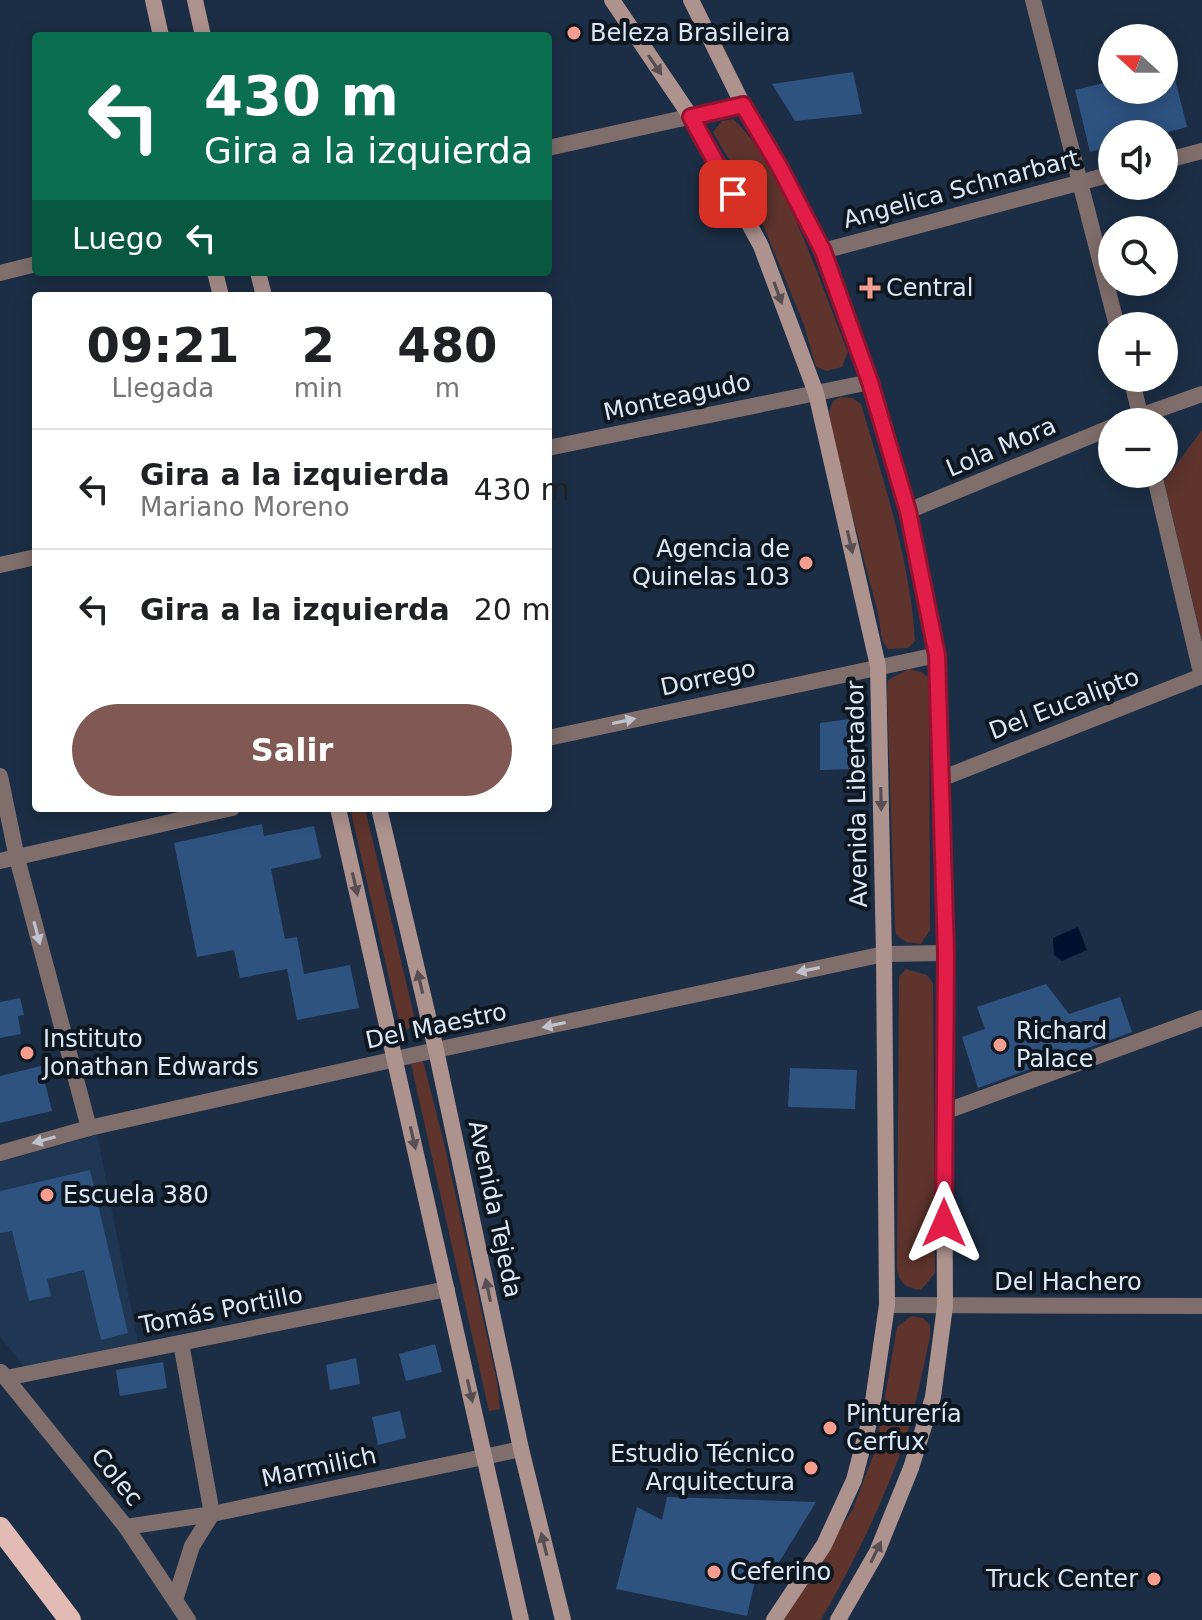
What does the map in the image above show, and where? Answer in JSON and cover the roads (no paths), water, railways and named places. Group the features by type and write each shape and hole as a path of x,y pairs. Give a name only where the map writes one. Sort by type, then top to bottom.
{"highway":[{"path":"0,1528 70,1620"}],"main road":[{"path":"153,0 160,32"},
{"path":"195,0 202,32"},
{"name":"Avenida Libertador","path":"612,0 691,117 761,246 816,393 878,666 887,1305 871,1415 854,1480 824,1545 774,1620"},
{"path":"691,0 743,105 823,251 870,382 908,511 937,655 946,953 945,1306 933,1397 911,1468 877,1552 838,1620"},
{"path":"339,812 521,1620"},
{"name":"Avenida Tejeda","path":"380,812 436,1050 521,1449 563,1620"}],"street":[{"path":"1033,0 1113,312"},
{"path":"552,147 743,105"},
{"path":"1178,157 1202,151"},
{"name":"Angelica Schnarbart","path":"823,251 1098,177"},
{"path":"0,273 32,265"},
{"name":"Monteagudo","path":"552,447 870,382"},
{"path":"1166,408 1202,394"},
{"name":"Lola Mora","path":"908,511 1098,433"},
{"path":"1157,488 1202,676"},
{"path":"0,565 32,558"},
{"name":"Dorrego","path":"552,737 937,655"},
{"name":"Del Eucalipto","path":"943,778 1202,676"},
{"path":"0,776 8,860 89,1128"},
{"path":"8,860 215,812"},
{"name":"Del Maestro","path":"0,1153 89,1128 395,1059 884,954 946,953"},
{"path":"944,1112 1202,1018"},
{"name":"Tomás Portillo","path":"3,1375 181,1343 447,1289"},
{"name":"Del Hachero","path":"887,1305 1202,1306"},
{"path":"175,1600 192,1546 212,1514 181,1343"},
{"name":"Colec","path":"3,1375 126,1527 188,1620"},
{"name":"Marmilich","path":"126,1527 212,1514 521,1449"}],"place":[{"name":"Beleza Brasileira","path":"574,33"},
{"name":"Central","path":"870,288"},
{"name":"Agencia de Quinelas 103","path":"806,563"},
{"name":"Richard Palace","path":"1000,1045"},
{"name":"Instituto Jonathan Edwards","path":"27,1053"},
{"name":"Escuela 380","path":"47,1195"},
{"name":"Pinturería Cerfux","path":"830,1428"},
{"name":"Estudio Técnico Arquitectura","path":"811,1468"},
{"name":"Ceferino","path":"714,1572"},
{"name":"Truck Center","path":"1154,1579"}]}
